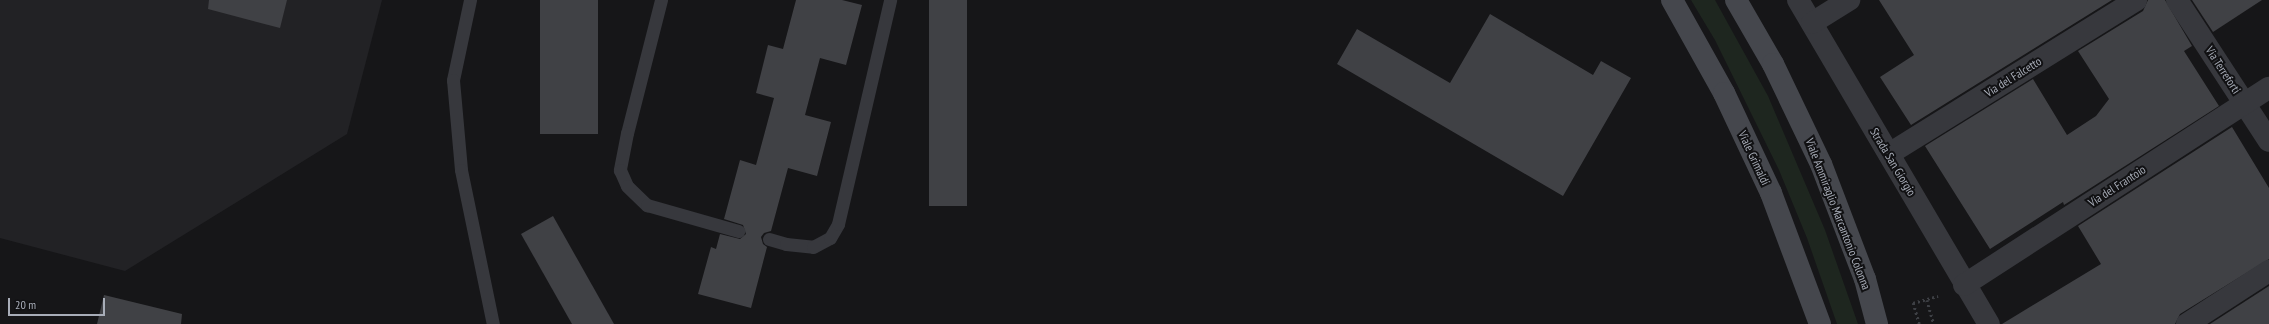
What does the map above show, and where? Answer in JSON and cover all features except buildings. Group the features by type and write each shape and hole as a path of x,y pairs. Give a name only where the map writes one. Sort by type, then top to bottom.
{"main road":[{"name":"Viale Grimaldi","path":"1672,0 1724,93 1771,193 1820,324"},
{"name":"Viale Ammiraglio Marcantonio Colonna","path":"1736,0 1773,64 1821,164 1865,279 1877,324"}],"street":[{"name":"Strada San Giorgio","path":"1798,0 1812,22 1847,87 1889,154 1964,285 1989,324"},
{"path":"1812,22 1849,0"},
{"name":"Via del Falcetto","path":"1889,154 2136,0"},
{"name":"Via Terreforti","path":"2177,0 2269,141"},
{"name":"Via del Frantoio","path":"1964,285 2269,88"},
{"path":"2187,324 2269,271"}],"lane":[{"path":"470,0 453,80 461,170 493,324"},
{"path":"661,0 627,133 620,170 627,186 647,205 738,231"},
{"path":"769,239 786,244 813,247 830,238 838,224 890,0"}],"path":[{"path":"1919,324 1913,303 1940,296"},
{"path":"1927,300 1934,324"}],"shaded area":[{"path":"0,0 382,0 347,134 125,271 0,238"},
{"path":"1691,0 1715,0 1768,96 1825,230 1858,324 1837,324 1807,238 1779,170 1715,40"}]}
